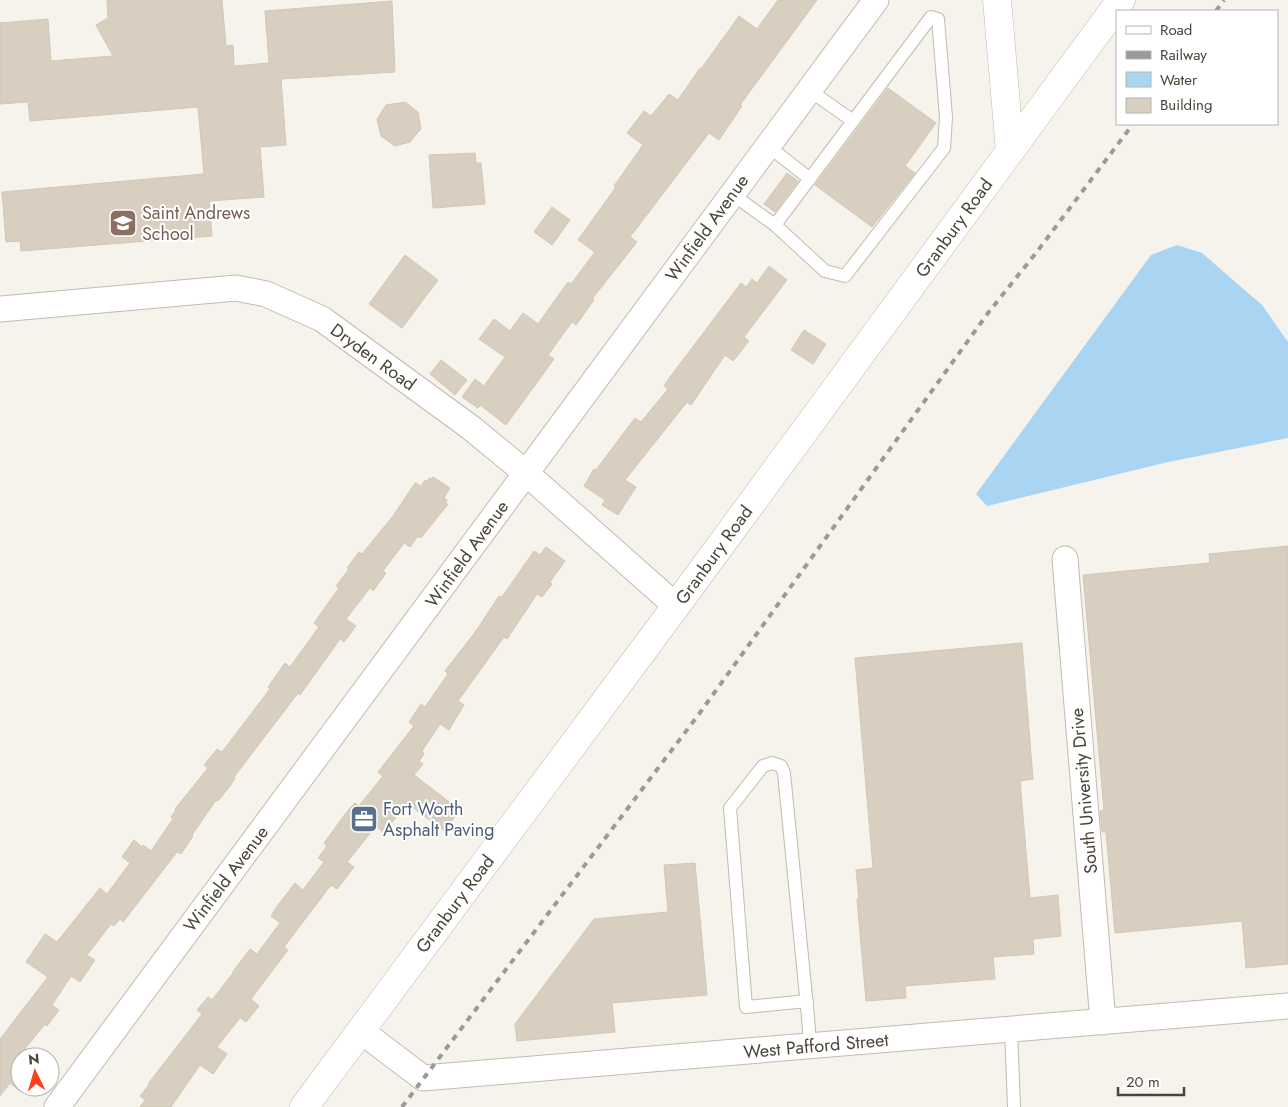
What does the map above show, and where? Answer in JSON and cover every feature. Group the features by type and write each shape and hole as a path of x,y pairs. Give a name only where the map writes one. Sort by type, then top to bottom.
{"street":[{"name":"Winfield Avenue","path":"57,1107 876,0"},
{"path":"997,0 1010,151"},
{"name":"Granbury Road","path":"304,1107 676,606 1121,0"},
{"name":"Dryden Road","path":"0,310 236,288 266,294 322,319 470,427 526,473 676,606"},
{"name":"South University Drive","path":"1065,559 1103,1022"},
{"name":"West Pafford Street","path":"361,1030 423,1078 1288,1006"}],"lane":[{"path":"732,194 775,225 825,271 845,276 944,148 946,117 938,19 931,17 775,225"},
{"path":"810,90 853,121"},
{"path":"768,146 810,179"},
{"path":"807,1001 746,1007 730,808 763,766 772,763 782,766 784,773 807,1001 810,1046"},
{"path":"1011,1030 1014,1107"}],"water":[{"path":"1177,245 1202,253 1262,305 1288,342 1288,438 1168,462 987,506 976,494 1151,255"}],"building":[{"path":"107,0 222,0 226,46 233,45 234,66 269,63 265,11 392,1 395,72 281,79 286,145 260,147 264,197 209,201 212,236 21,251 20,241 6,242 2,192 204,174 198,107 30,121 28,102 0,104 0,23 48,19 51,61 113,56 96,25 108,18"},
{"path":"778,0 817,0 740,105 742,106 719,140 709,133 630,237 637,242 592,299 594,300 576,325 572,322 548,355 554,359 506,425 480,405 478,408 462,397 475,379 484,386 505,357 479,339 494,319 510,331 523,313 538,324 568,282 571,284 595,252 578,240 643,145 627,133 644,111 651,116 669,94 678,100 739,16 757,29"},
{"path":"888,88 936,123 905,166 915,173 872,227 815,185"},
{"path":"405,102 418,112 421,129 410,142 395,146 381,136 377,119 386,105"},
{"path":"475,153 476,163 481,163 485,204 433,208 429,155"},
{"path":"787,173 798,181 775,212 764,204"},
{"path":"552,207 570,220 552,245 534,232"},
{"path":"405,255 438,280 402,328 369,304"},
{"path":"769,266 787,280 744,337 749,341 733,361 725,355 691,405 687,402 625,480 636,487 618,515 602,505 605,500 584,486 594,469 596,470 635,418 641,422 668,389 664,386 670,377 741,283 746,287 752,279 757,283"},
{"path":"804,330 826,344 813,364 791,350"},
{"path":"441,360 467,380 455,395 430,374"},
{"path":"433,477 450,488 444,498 447,500 445,503 448,504 421,538 418,536 410,547 404,543 383,571 386,573 373,591 370,588 346,619 356,626 344,642 340,639 300,695 298,693 234,777 230,786 218,801 216,800 181,854 177,852 123,922 120,919 114,926 111,924 87,955 95,960 80,982 71,976 52,1005 59,1010 47,1026 45,1024 26,1047 10,1047 10,1083 0,1096 0,1039 48,977 26,962 45,934 57,942 100,888 107,894 130,863 122,857 134,840 142,847 143,845 151,851 173,819 171,817 175,809 208,768 204,765 217,749 222,752 270,689 268,687 285,663 290,667 319,627 314,623 339,588 336,586 359,552 362,554 393,516 415,483 421,486 425,480 427,482 429,478 432,479"},
{"path":"1288,546 1288,964 1246,968 1242,921 1115,933 1106,832 1102,832 1100,811 1104,810 1083,575 1210,563 1209,554"},
{"path":"546,547 565,561 550,582 552,584 542,597 537,594 507,639 504,637 458,701 464,705 449,730 440,724 422,751 424,754 419,761 423,764 414,775 460,810 444,831 407,803 384,833 376,826 347,862 354,867 337,889 331,885 284,947 288,950 251,999 259,1006 246,1022 240,1018 217,1047 227,1054 213,1074 200,1065 171,1107 140,1107 145,1100 140,1096 148,1084 202,1014 197,1010 208,997 212,1000 250,949 257,954 280,923 271,916 278,905 295,883 303,890 324,862 318,858 327,846 324,843 349,809 355,803 359,806 383,776 378,772 414,726 409,722 421,704 425,707 448,674 445,671 476,631 499,596 502,597 534,551 540,555"},
{"path":"1022,643 1033,779 1020,781 1030,898 1058,895 1061,936 1033,939 1034,954 993,957 995,979 905,986 906,998 866,1001 856,870 873,868 855,658"},
{"path":"695,863 707,995 612,1003 615,1032 517,1041 515,1024 594,919 668,912 664,865"}],"railway":[{"path":"1217,10 1224,0"},
{"path":"402,1107 699,714 988,313 1036,253 1132,125"}],"place":[{"name":"Saint Andrews School","path":"123,223"},
{"name":"Fort Worth Asphalt Paving","path":"364,819"}]}
